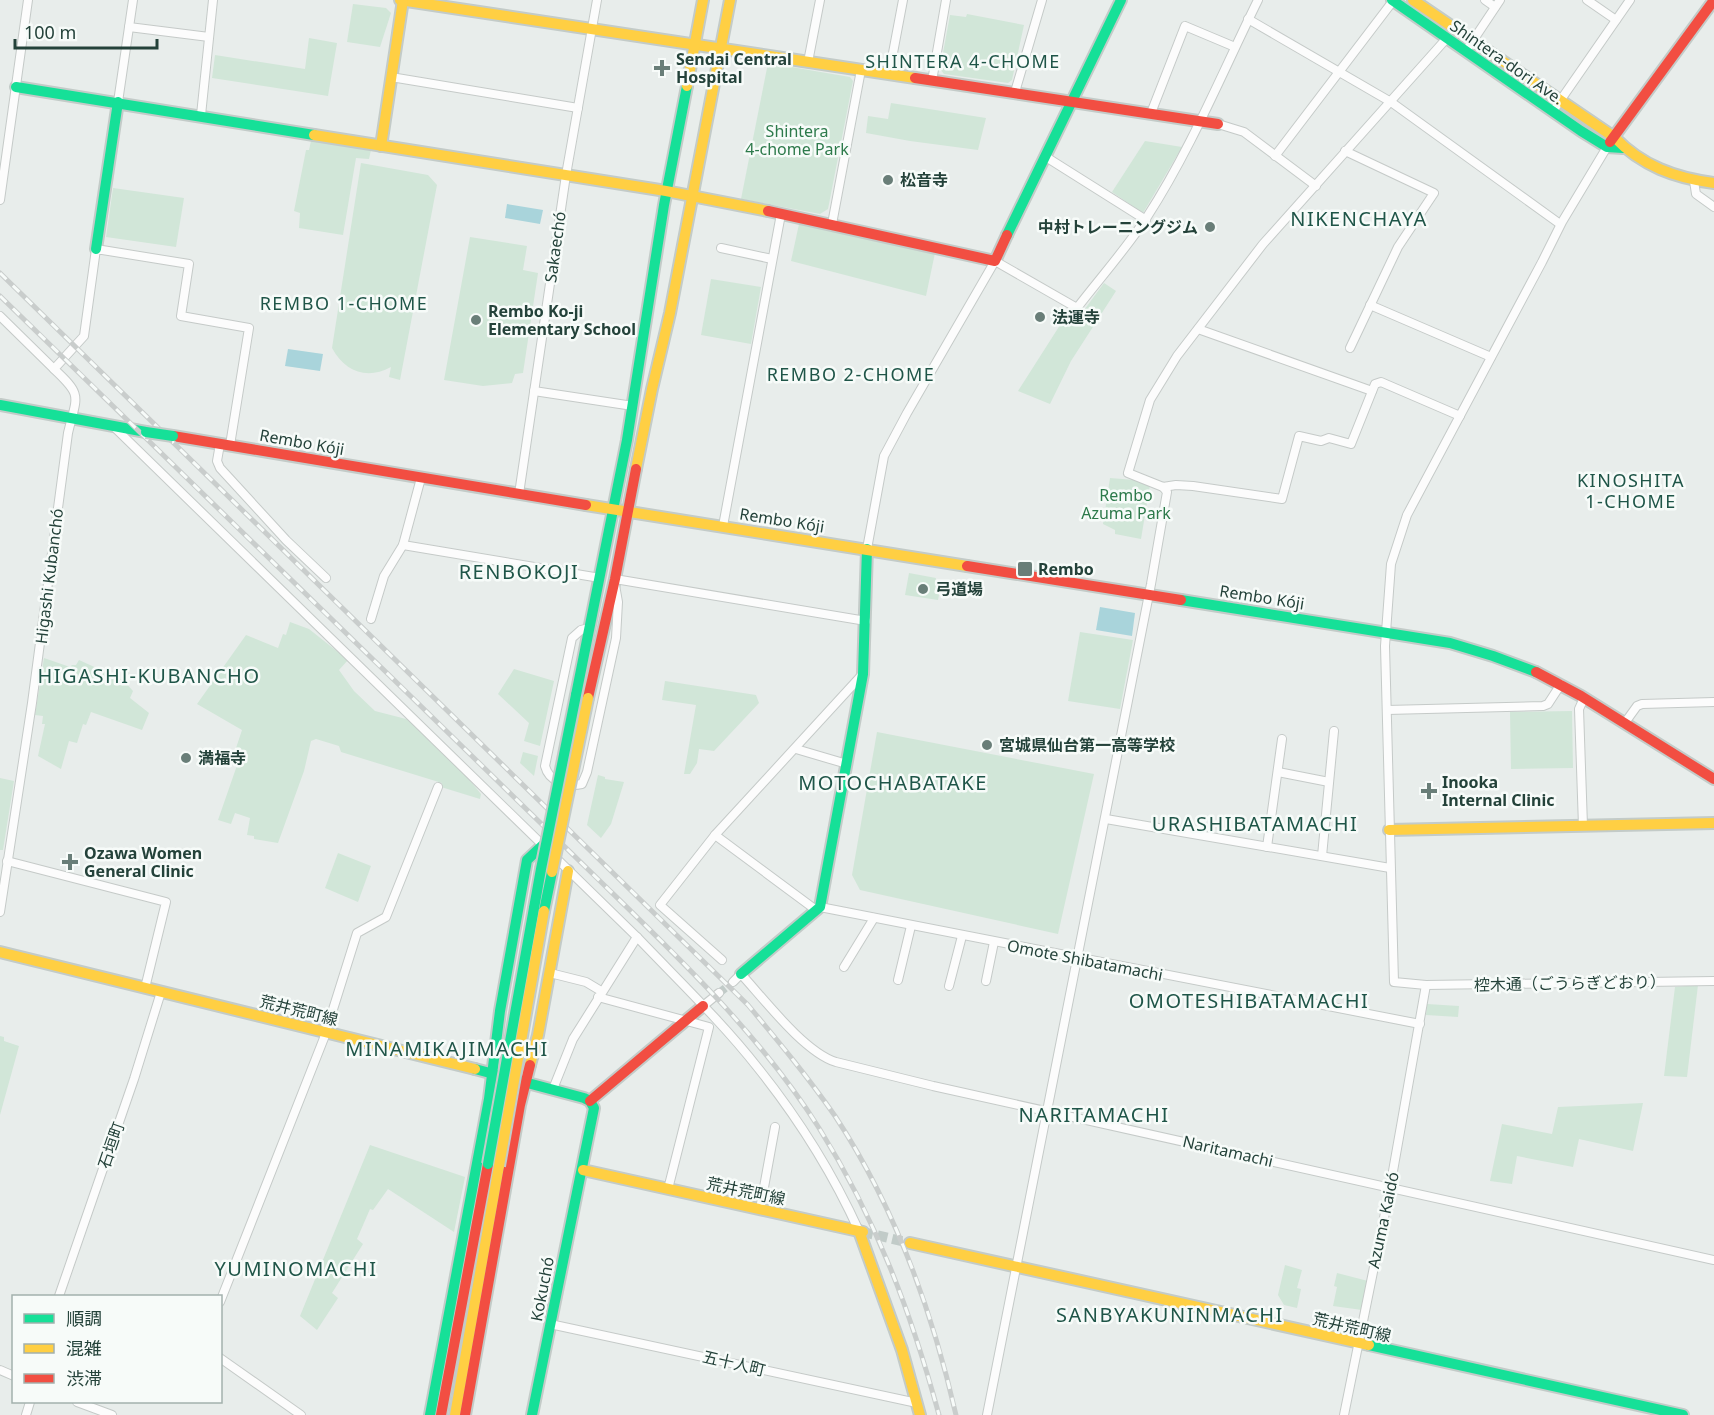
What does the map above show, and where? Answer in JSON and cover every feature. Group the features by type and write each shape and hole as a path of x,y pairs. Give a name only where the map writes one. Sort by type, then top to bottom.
{"street":[{"path":"0,200 28,0"},
{"path":"0,316 54,369 84,336 133,0"},
{"path":"201,115 213,0"},
{"path":"381,146 402,0 1202,120 1244,132 1316,186"},
{"name":"Sakaechó","path":"519,494 566,175 597,0"},
{"path":"547,871 576,695 633,406 666,191 702,0"},
{"path":"455,1415 494,1165 539,909 615,581 730,0"},
{"path":"808,62 820,0"},
{"path":"889,74 903,0"},
{"path":"932,81 946,0"},
{"path":"1015,92 1042,0"},
{"path":"737,978 818,909 863,674 867,549 884,456 995,261 1121,0"},
{"path":"16,87 666,191 832,224 995,261 1077,308 1146,220 1202,120 1258,0"},
{"name":"Shintera-dori Ave.","path":"1413,0 1614,137 1623,148"},
{"path":"1466,51 1498,4 1485,0"},
{"path":"1587,0 1616,20"},
{"path":"1553,111 1630,0"},
{"path":"1106,819 1390,868 1386,632 1391,564 1407,515 1560,224 1607,147 1714,0"},
{"path":"1275,156 1393,1"},
{"name":"Shintera-dori Ave.","path":"1393,1 1607,147"},
{"path":"1248,19 1391,102 1560,224"},
{"path":"1151,113 1185,26 1235,46"},
{"path":"129,27 209,38"},
{"path":"987,1415 1106,819 1167,492 1128,473 1147,409 1154,391 1177,356 1263,244 1447,38"},
{"path":"832,224 861,70"},
{"path":"391,77 578,108"},
{"path":"1607,147 1623,148 1674,176 1714,183"},
{"path":"1345,152 1434,193 1398,247 1350,348"},
{"path":"1046,157 1146,220"},
{"path":"1694,181 1696,194 1714,207"},
{"path":"723,526 781,214"},
{"path":"96,249 189,264 181,316 249,328 225,444 217,461 220,468 286,540 326,578"},
{"path":"721,249 772,259"},
{"path":"1370,305 1491,357"},
{"path":"1198,329 1372,391"},
{"name":"Higashi Kubanchó","path":"0,912 32,703 55,519 76,392 54,369"},
{"path":"1162,488 1176,485 1192,486 1282,499 1299,436 1321,441 1329,438 1351,444 1375,384 1381,382 1460,416"},
{"path":"534,391 633,406"},
{"path":"0,405 112,425 637,937 703,1006 757,1066 782,1099 831,1175 861,1232 902,1350 920,1415"},
{"name":"Rembo Kóji","path":"112,425 614,510 1386,632 1472,649 1528,669 1561,684 1681,761 1714,779"},
{"path":"371,619 384,576 403,545 422,478"},
{"path":"403,545 600,578"},
{"path":"615,581 866,621"},
{"path":"589,628 581,630 572,638 545,766 547,773 554,780 563,784 582,784 587,772 616,638 618,602 615,581"},
{"path":"722,960 660,905 715,835 863,674"},
{"path":"1387,710 1543,706 1548,704 1561,684"},
{"path":"1583,826 1579,709 1584,698"},
{"path":"1624,724 1637,706 1642,704 1714,702"},
{"path":"1322,856 1334,731"},
{"path":"1267,847 1282,739"},
{"path":"796,749 847,764"},
{"path":"1278,772 1329,782"},
{"path":"222,1297 325,1032 357,933 386,917 438,787"},
{"path":"1389,830 1714,823"},
{"path":"715,835 818,909"},
{"path":"430,1415 489,1099 500,1011 527,860 543,845"},
{"path":"7,861 166,902 145,988"},
{"name":"椌木通（ごうらぎどおり）","path":"1390,868 1394,982 1426,985 1714,981"},
{"path":"465,1415 520,1105 550,973 568,871"},
{"name":"Omote Shibatamachi","path":"818,909 1420,1024"},
{"path":"844,967 874,918"},
{"path":"898,980 911,926"},
{"path":"949,986 962,936"},
{"path":"553,1089 573,1039 637,937"},
{"path":"986,981 994,942"},
{"name":"荒井荒町線","path":"0,952 527,1082 590,1101"},
{"path":"550,973 586,982 600,994 709,1027 668,1189"},
{"name":"Naritamachi","path":"737,978 808,1045 827,1059 901,1078 1714,1260"},
{"name":"Azuma Kaidó","path":"1344,1415 1390,1188 1426,985"},
{"name":"石垣町","path":"59,1295 131,1088 161,992"},
{"path":"583,1170 594,1108 590,1101 719,993"},
{"path":"489,1099 520,1105"},
{"path":"760,1209 775,1127"},
{"path":"441,1415 494,1165"},
{"name":"荒井荒町線","path":"583,1170 861,1232"},
{"name":"Kokuchó","path":"532,1415 583,1170"},
{"name":"荒井荒町線","path":"910,1243 1683,1415"},
{"name":"五十人町","path":"550,1324 917,1403"},
{"path":"222,1359 301,1415"},
{"path":"82,1403 112,1415"}],"green space":[{"path":"353,4 386,8 391,13 380,47 347,42"},
{"path":"967,14 1024,25 1012,80 1008,83 944,74 940,69 950,15 966,17"},
{"path":"309,38 337,43 328,96 212,78 215,55 305,69"},
{"name":"Shintera 4-chome Park","path":"768,63 850,77 853,81 828,209 820,214 741,199"},
{"path":"891,103 986,118 978,150 866,133 868,116 888,119"},
{"path":"311,141 371,150 369,159 356,158 343,235 299,228 300,213 294,211 306,150 309,150"},
{"path":"1145,141 1182,147 1143,213 1112,192"},
{"path":"361,163 428,175 437,185 400,380 389,377 391,367 373,373 350,368 343,363 332,348"},
{"path":"113,188 184,198 176,247 106,237"},
{"path":"799,224 935,253 926,296 791,261"},
{"path":"470,237 527,246 523,270 538,273 523,373 515,374 512,383 483,386 444,380"},
{"path":"711,279 761,287 751,344 701,335"},
{"path":"1104,283 1116,291 1071,361 1050,404 1018,391 1069,311 1079,317"},
{"name":"Rembo Azuma Park","path":"1110,478 1135,480 1150,485 1141,539 1115,534 1115,530 1103,524"},
{"name":"弓道場","path":"909,573 936,578 935,583 941,584 938,600 905,595"},
{"path":"290,622 309,629 348,660 339,670 354,691 375,711 410,720 463,772 481,794 480,799 441,787 442,783 341,752 339,746 316,739 311,741 304,771 278,843 254,839 254,836 247,835 250,818 235,813 231,824 218,820 242,751 236,748 242,730 197,704 246,635 278,648 283,634 286,635"},
{"path":"1080,632 1133,640 1120,709 1068,701"},
{"path":"44,658 70,667 76,665 79,660 123,680 133,691 130,698 149,713 142,730 91,712 86,725 83,724 77,743 69,741 61,769 38,756 45,724 42,724 43,716 35,715"},
{"path":"514,669 554,681 540,746 524,741 529,723 498,694"},
{"path":"665,681 756,695 759,703 714,751 699,749 697,763 690,774 684,774 696,705 662,700"},
{"path":"1572,711 1573,768 1511,769 1510,712"},
{"path":"877,732 1094,774 1058,934 860,890 852,875"},
{"path":"523,752 538,756 534,776 520,763"},
{"path":"598,775 605,779 624,782 611,824 601,838 587,825"},
{"path":"0,778 14,781 3,850 0,850"},
{"path":"338,853 371,866 358,902 325,888"},
{"path":"1698,985 1687,1077 1664,1076 1675,987"},
{"path":"1427,1004 1459,1006 1458,1017 1426,1015"},
{"path":"0,1036 4,1037 4,1041 19,1046 0,1115"},
{"path":"1643,1103 1633,1151 1579,1139 1573,1167 1517,1156 1512,1184 1490,1181 1502,1124 1552,1134 1558,1107"},
{"path":"370,1145 465,1177 454,1232 388,1189 373,1210 370,1209 357,1239 363,1244 332,1293 338,1298 317,1330 300,1316"},
{"path":"1285,1265 1302,1270 1297,1288 1301,1289 1297,1308 1284,1305 1278,1295"},
{"path":"1337,1273 1368,1281 1362,1310 1333,1306"}],"water":[{"path":"507,204 543,210 540,224 505,218"},
{"path":"288,349 323,354 320,371 285,366"},
{"path":"1100,607 1135,613 1132,636 1096,630"}],"tunnel":[{"path":"719,993 733,982"},
{"path":"863,1232 910,1243"}],"railway":[{"path":"0,273 748,1005 804,1073 835,1116 876,1186 923,1298 956,1415"},
{"path":"0,296 661,940 718,999 772,1062 819,1128 875,1232 904,1303 939,1415"}],"traffic: fast":[{"path":"1007,235 1121,0"},
{"path":"1392,0 1581,131 1607,147 1623,148"},
{"path":"576,695 627,440 664,205 687,86"},
{"path":"16,87 314,135"},
{"path":"96,249 118,102"},
{"path":"0,405 146,432"},
{"path":"146,432 173,436"},
{"path":"741,974 820,907 863,674 867,549"},
{"path":"1181,600 1450,643 1536,672"},
{"path":"541,869 576,695"},
{"path":"430,1415 489,1099 500,1011 527,860 543,845"},
{"path":"534,908 541,869"},
{"path":"544,911 552,872"},
{"path":"488,1164 534,908"},
{"path":"475,1069 584,1098 590,1101 594,1108 532,1415"},
{"path":"1369,1345 1683,1415"}],"traffic: slow":[{"path":"400,0 915,78"},
{"path":"381,146 403,0"},
{"path":"687,86 703,0"},
{"path":"636,469 670,313 730,0"},
{"path":"1413,0 1614,137 1636,156 1673,174 1714,183"},
{"path":"314,135 666,191 768,211"},
{"path":"586,505 967,566"},
{"path":"552,872 588,698"},
{"path":"1389,830 1714,823"},
{"path":"530,1065 538,1035 568,871"},
{"path":"499,1166 544,911"},
{"path":"0,952 475,1069"},
{"path":"455,1415 499,1166"},
{"path":"583,1170 863,1232"},
{"path":"859,1231 902,1350 920,1415"},
{"path":"910,1243 1369,1345"}],"traffic: jam":[{"path":"1610,142 1714,0"},
{"path":"915,78 1218,124"},
{"path":"768,211 995,261 1007,235"},
{"path":"173,436 586,505"},
{"path":"588,698 615,579 636,469"},
{"path":"967,566 1181,600"},
{"path":"1536,672 1581,696 1714,779"},
{"path":"590,1101 703,1006"},
{"path":"465,1415 520,1105 530,1065"},
{"path":"441,1415 488,1164"}],"place":[{"name":"Sendai Central Hospital","path":"662,68"},
{"name":"松音寺","path":"888,180"},
{"name":"中村トレーニングジム","path":"1210,227"},
{"name":"法運寺","path":"1040,317"},
{"name":"Rembo Ko-ji Elementary School","path":"476,320"},
{"name":"Rembo","path":"1025,569"},
{"name":"弓道場","path":"923,589"},
{"name":"宮城県仙台第一高等学校","path":"987,745"},
{"name":"満福寺","path":"186,758"},
{"name":"Inooka Internal Clinic","path":"1429,791"},
{"name":"Ozawa Women General Clinic","path":"70,862"}],"district":[{"name":"SHINTERA 4-CHOME","path":"963,61"},
{"name":"NIKENCHAYA","path":"1359,218"},
{"name":"REMBO 1-CHOME","path":"344,303"},
{"name":"REMBO 2-CHOME","path":"851,374"},
{"name":"KINOSHITA 1-CHOME","path":"1631,490"},
{"name":"RENBOKOJI","path":"519,571"},
{"name":"HIGASHI-KUBANCHO","path":"149,675"},
{"name":"MOTOCHABATAKE","path":"893,782"},
{"name":"URASHIBATAMACHI","path":"1255,823"},
{"name":"OMOTESHIBATAMACHI","path":"1249,1000"},
{"name":"MINAMIKAJIMACHI","path":"447,1048"},
{"name":"NARITAMACHI","path":"1094,1114"},
{"name":"YUMINOMACHI","path":"296,1268"},
{"name":"SANBYAKUNINMACHI","path":"1170,1314"}]}
